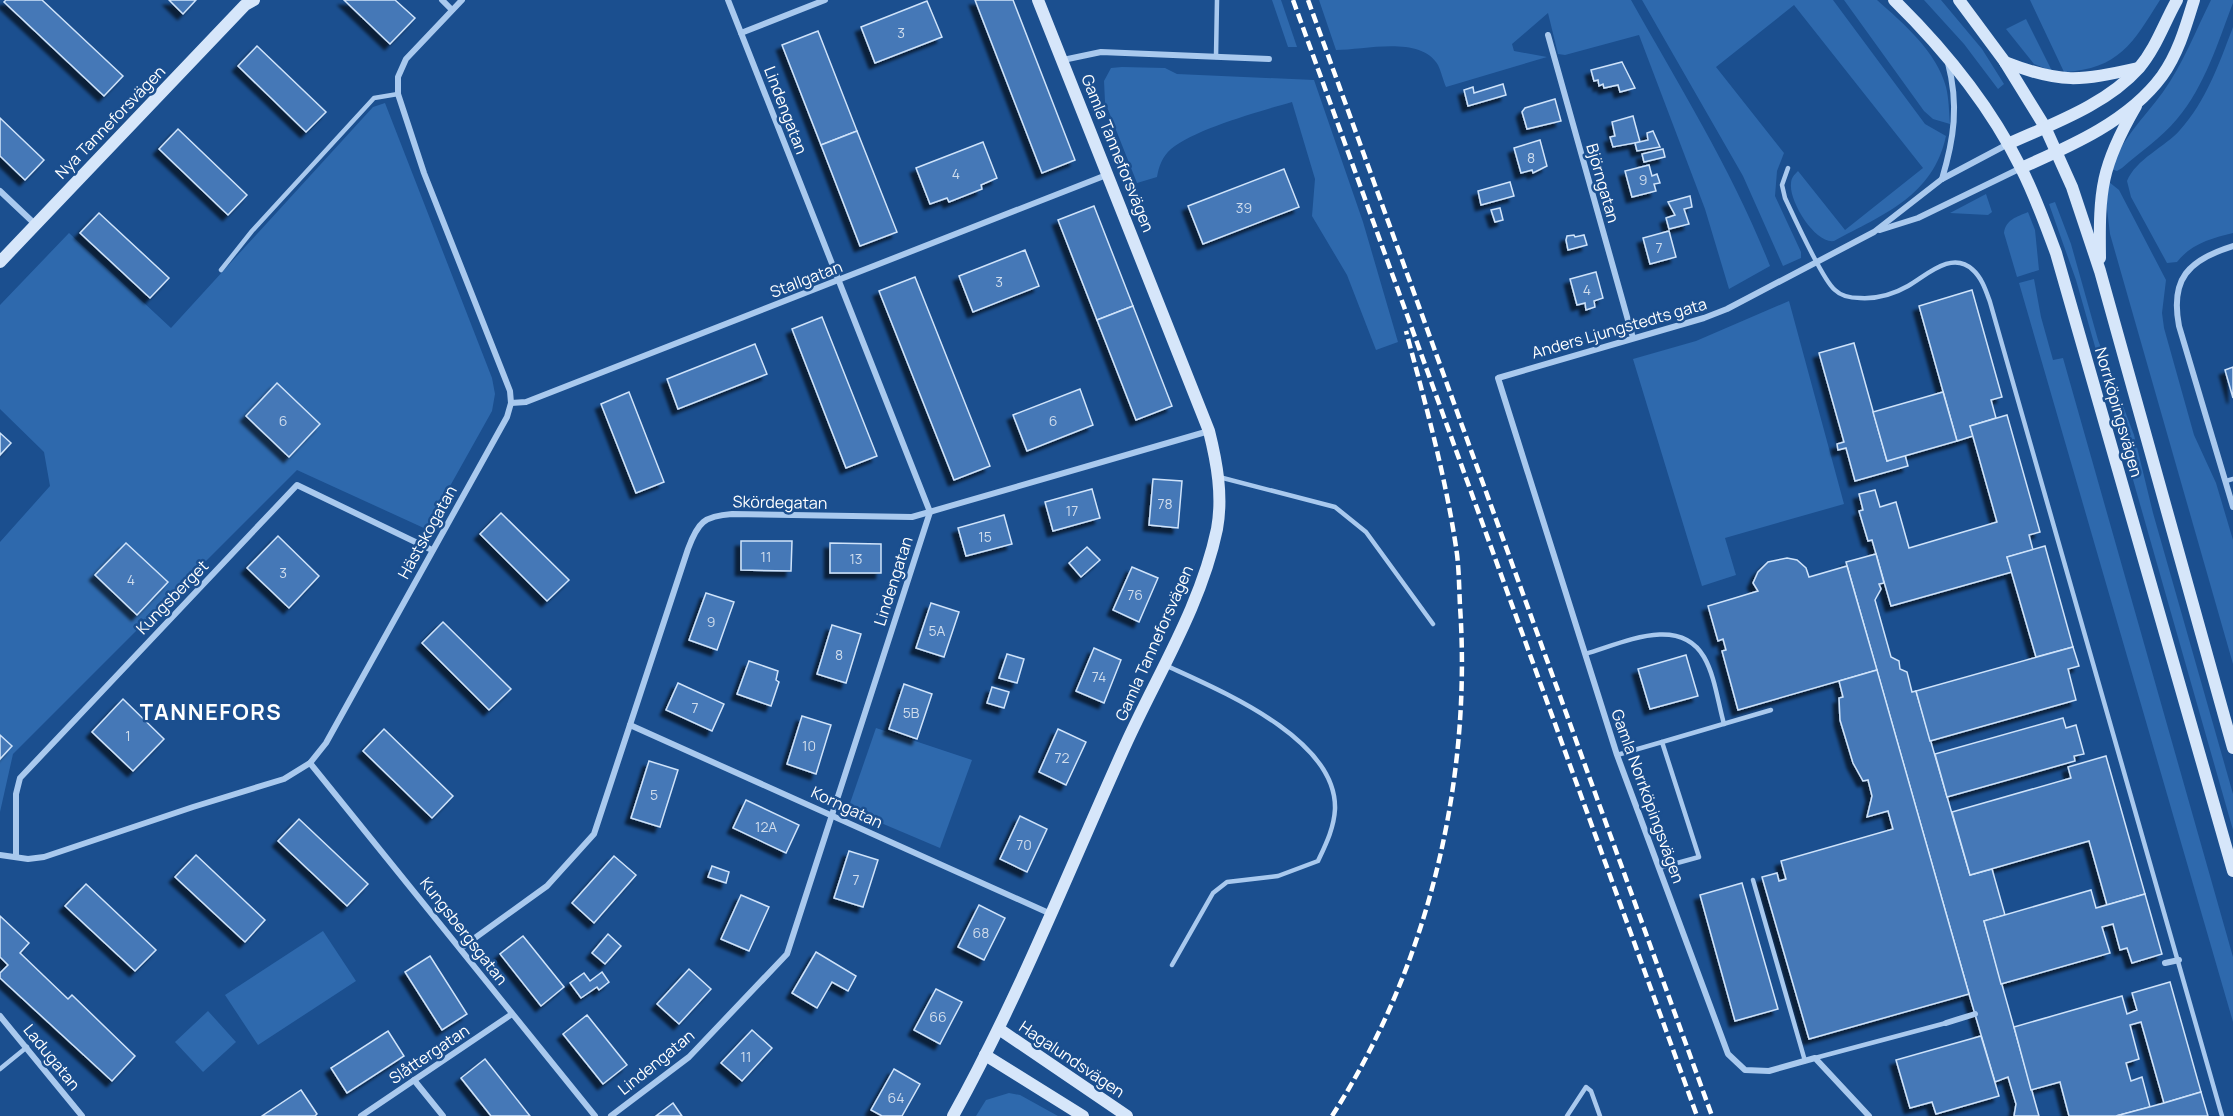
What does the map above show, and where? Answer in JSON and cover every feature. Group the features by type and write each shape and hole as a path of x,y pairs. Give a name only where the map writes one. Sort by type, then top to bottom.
{"street":[{"path":"442,0 452,10"},
{"path":"462,0 406,59 398,77 398,94 424,173 501,366 511,403"},
{"name":"Lindengatan","path":"611,1116 689,1057 787,954 930,512 728,0"},
{"path":"741,33 825,0"},
{"name":"Gamla Tanneforsvägen","path":"953,1116 999,1029 1052,914 1125,745 1165,665 1202,582 1217,527 1219,477 1209,431 1109,174 1038,0"},
{"name":"Norrköpingsvägen","path":"1894,0 1946,57 2008,144 2021,168 2056,253 2233,872"},
{"name":"Norrköpingsvägen","path":"1959,0 2005,62 2045,127 2072,187 2100,271 2233,748"},
{"path":"2008,144 2045,127 2122,84 2139,68 2152,50 2177,0"},
{"path":"2100,271 2099,201 2104,174 2117,139 2139,102 2163,75 2180,44 2194,0"},
{"name":"Nya Tanneforsvägen","path":"0,262 249,2"},
{"name":"Björngatan","path":"1548,35 1633,338"},
{"path":"1063,60 1101,52 1269,59"},
{"path":"1942,179 1954,133 1956,104 1946,57"},
{"path":"2005,62 2038,75 2059,79 2105,75 2139,68"},
{"path":"2021,168 2056,152 2139,102"},
{"name":"Anders Ljungstedts gata","path":"1874,232 1942,179 2008,144"},
{"name":"Anders Ljungstedts gata","path":"1498,378 1704,318 1727,309 1874,232 1918,218 2021,168"},
{"name":"Stallgatan","path":"511,403 526,402 1109,174"},
{"path":"0,191 36,225"},
{"path":"2233,246 2206,257 2190,267 2180,282 2175,303 2179,326 2233,507"},
{"name":"Gamla Norrköpingsvägen","path":"1498,378 1617,755 1728,1054 1745,1071 1769,1071 1815,1058"},
{"name":"Hästskogatan","path":"0,855 44,857 284,779 310,763 327,742 507,417 511,403"},
{"name":"Skördegatan","path":"462,948 547,886 594,834 688,549 702,522 713,515 732,514 912,517 1209,431"},
{"name":"Kungsberget","path":"16,857 16,794 20,778 297,485 432,550"},
{"name":"Korngatan","path":"630,725 1052,914"},
{"name":"Kungsbergsgatan","path":"310,763 462,948 594,1116"},
{"path":"2165,963 2179,960"},
{"name":"Slåttergatan","path":"361,1116 512,1014"},
{"path":"1946,1023 1975,1014"},
{"name":"Ladugatan","path":"0,1016 82,1116"},
{"name":"Hagalundsvägen","path":"999,1029 1127,1116"},
{"path":"985,1055 1083,1116"},
{"path":"1815,1058 1869,1116"},
{"path":"414,1080 443,1116"}],"lane":[{"path":"1216,57 1217,0"},
{"path":"221,270 252,231 374,98 398,94"},
{"path":"1788,168 1782,185 1785,198 1834,290 1854,298 1883,297 1908,286 1948,263 1962,263 1974,270 1981,281 1990,302 2222,1116"},
{"path":"1219,477 1335,507 1366,532 1433,624"},
{"path":"2226,482 2233,479"},
{"path":"1585,654 1650,636 1673,634 1693,642 1705,658 1724,724"},
{"path":"1165,665 1215,689 1294,734 1322,764 1335,807 1332,829 1318,861 1278,876 1227,882 1213,892 1172,965"},
{"path":"1617,755 1771,710"},
{"path":"1659,868 1699,857 1662,742"},
{"path":"1753,880 1805,1061"},
{"path":"1815,1058 1946,1023"},
{"path":"0,1069 27,1047"},
{"path":"1568,1116 1586,1087 1591,1090 1600,1116"}],"shaded area":[{"path":"1272,0 1281,0 1297,47 1288,47"},
{"path":"1319,0 1631,0 1723,163 1770,266 1729,289 1705,209 1639,35 1565,55 1558,54 1548,13 1512,44 1514,51 1547,57 1446,87 1438,65 1430,56 1419,50 1391,46 1336,50"},
{"path":"1642,0 1833,0 1925,124 1946,136 1940,157 1918,188 1904,201 1871,222 1834,241 1819,236 1812,229 1794,201 1791,191 1792,180 1798,171 1845,230 1923,168 1794,5 1716,67 1784,153 1777,171 1775,196 1801,252 1801,258 1783,266 1743,176"},
{"path":"1844,0 1877,0 1918,39 1942,74 1947,92 1950,124 1933,119 1924,111"},
{"path":"1924,0 1941,0 1982,49 2004,84 1998,89 1964,44"},
{"path":"2030,0 2160,0 2141,29 2122,51 2098,66 2064,72"},
{"path":"2211,0 2233,0 2233,3 2210,63 2187,106 2164,132 2122,168 2117,171 2111,169 2128,137 2177,70"},
{"path":"2026,19 2052,71 2034,64 2006,29"},
{"path":"2233,27 2233,233 2202,243 2177,262 2167,263 2131,197 2127,181 2137,166 2174,136 2189,119 2211,82"},
{"path":"1111,68 1165,68 1177,74 1314,80 1363,222 1398,342 1376,350 1347,275 1312,216 1315,179 1292,102 1229,121 1196,134 1165,155 1157,177 1137,183 1105,102 1104,81"},
{"path":"385,103 492,378 495,394 492,411 426,529 297,470 13,754 0,812 0,542 50,486 44,452 0,409 0,305 69,233 171,328 373,107"},
{"path":"2109,182 2119,190 2166,280 2162,313 2164,328 2194,435 2216,483 2233,540 2233,664 2110,234 2106,201"},
{"path":"1986,194 1992,212 1988,215 1950,213"},
{"path":"2055,202 2071,244 2098,340 2134,435 2153,513 2233,794 2233,830 2076,280 2049,204"},
{"path":"2028,212 2035,230 2039,270 2017,277 2004,233 2010,222"},
{"path":"2034,279 2041,317 2053,360 2063,358 2233,957 2233,1022 2019,283"},
{"path":"1789,301 1844,504 1725,538 1736,575 1702,586 1633,359 1696,341"},
{"path":"876,728 972,760 940,848 848,809"},
{"path":"323,931 356,981 258,1045 225,995"},
{"path":"208,1011 236,1042 203,1072 175,1042"},
{"path":"1009,1093 1020,1095 1058,1116 976,1116 986,1100"}],"building":[{"path":"6,0 42,0 123,76 104,96 4,2"},
{"path":"169,0 196,0 183,14"},
{"path":"344,0 395,0 415,18 390,44"},
{"path":"975,0 1013,0 1075,160 1042,173"},
{"path":"927,1 942,37 875,63 861,27"},
{"path":"818,31 857,131 821,145 782,45"},
{"path":"257,46 326,112 306,132 238,66"},
{"path":"1622,62 1635,88 1620,92 1618,85 1604,88 1603,84 1599,86 1598,80 1594,81 1591,70"},
{"path":"1503,84 1506,95 1468,106 1464,90 1473,87 1474,93"},
{"path":"1555,99 1561,121 1527,129 1522,112 1525,108"},
{"path":"1633,116 1640,142 1613,147 1610,137 1615,136 1612,122"},
{"path":"0,118 44,160 25,180 0,156"},
{"path":"178,129 247,195 228,215 159,149"},
{"path":"857,131 897,232 860,246 821,145"},
{"path":"1653,131 1660,147 1637,151 1635,143 1648,140 1647,133"},
{"path":"1540,140 1547,166 1533,173 1532,170 1521,173 1514,148"},
{"path":"983,142 997,178 981,185 982,189 949,202 947,198 930,204 916,168"},
{"path":"1663,149 1665,157 1644,162 1642,154"},
{"path":"1649,165 1652,176 1657,174 1660,183 1654,184 1656,191 1632,197 1625,171"},
{"path":"1284,169 1299,207 1203,244 1188,206"},
{"path":"1510,182 1514,196 1481,205 1478,191"},
{"path":"1690,196 1692,207 1684,209 1689,224 1669,229 1666,218 1675,215 1668,202"},
{"path":"1094,206 1133,306 1097,320 1058,220"},
{"path":"1500,208 1503,220 1495,222 1491,210"},
{"path":"99,213 169,278 150,298 80,233"},
{"path":"1669,231 1676,257 1650,264 1643,238"},
{"path":"1574,235 1575,237 1584,235 1587,245 1568,250 1567,236"},
{"path":"1025,250 1039,286 973,312 959,276"},
{"path":"1596,272 1603,298 1594,301 1595,307 1586,310 1585,303 1577,305 1570,279"},
{"path":"915,277 990,466 954,480 879,291"},
{"path":"1972,290 2002,397 1991,400 1996,418 1970,426 1973,436 1957,441 1919,306"},
{"path":"1133,306 1172,406 1136,420 1097,320"},
{"path":"822,317 877,456 846,468 792,329"},
{"path":"1854,343 1887,461 1905,455 1908,466 1855,481 1846,448 1838,450 1837,444 1844,442 1819,353"},
{"path":"755,344 767,374 678,409 667,379"},
{"path":"2233,367 2233,398 2225,370"},
{"path":"277,383 320,424 289,457 246,416"},
{"path":"1080,389 1093,425 1027,451 1013,415"},
{"path":"629,392 664,482 636,493 601,404"},
{"path":"1943,392 1957,441 1887,461 1873,412"},
{"path":"2007,415 2040,532 2029,535 2033,550 2007,557 2012,572 1891,606 1872,540 1868,541 1859,511 1863,510 1859,494 1875,490 1880,507 1896,502 1909,548 1997,522 1970,426"},
{"path":"0,433 11,443 0,455"},
{"path":"1153,479 1182,481 1178,528 1149,525"},
{"path":"1092,489 1100,518 1053,531 1045,502"},
{"path":"501,513 569,580 547,601 480,534"},
{"path":"1004,515 1012,544 966,556 958,528"},
{"path":"278,536 319,576 289,608 247,568"},
{"path":"741,541 792,541 791,571 741,570"},
{"path":"126,543 168,582 137,615 95,575"},
{"path":"830,543 881,544 881,573 830,573"},
{"path":"2045,546 2073,647 2036,657 2007,557"},
{"path":"1087,547 1100,560 1081,577 1069,563"},
{"path":"1876,554 1884,583 1879,584 1881,589 1875,600 1891,657 1899,661 1900,669 1907,672 1912,692 1916,691 1970,875 1992,869 2005,915 1984,921 2039,1116 2014,1116 2016,1104 2008,1077 1995,1082 1969,994 1846,562"},
{"path":"1787,558 1797,560 1806,568 1809,577 1847,566 1877,670 1738,710 1722,651 1726,650 1723,639 1718,641 1708,606 1758,591 1753,583 1758,572 1768,562"},
{"path":"1132,567 1158,578 1139,622 1113,610"},
{"path":"706,593 734,602 717,650 689,640"},
{"path":"931,603 959,612 944,657 916,648"},
{"path":"443,622 511,689 489,710 422,643"},
{"path":"832,625 861,634 846,683 817,674"},
{"path":"2073,647 2079,666 2068,669 2076,700 1930,741 1916,691"},
{"path":"1094,648 1121,660 1104,703 1076,691"},
{"path":"1007,654 1024,659 1017,683 999,678"},
{"path":"1686,655 1698,696 1650,709 1638,669"},
{"path":"749,661 778,671 776,680 779,682 771,706 737,694"},
{"path":"1877,670 1969,994 1809,1039 1762,877 1777,873 1779,881 1786,879 1781,861 1893,829 1888,811 1867,817 1872,796 1868,780 1863,781 1853,763 1840,720 1839,698 1843,697 1839,681"},
{"path":"678,683 724,704 712,731 666,710"},
{"path":"904,684 932,694 917,739 889,729"},
{"path":"992,687 1009,692 1004,708 987,703"},
{"path":"123,699 164,739 133,771 92,732"},
{"path":"802,716 831,725 816,774 787,764"},
{"path":"2063,718 2066,728 2076,725 2084,754 2074,756 2075,761 1947,797 1935,754"},
{"path":"384,729 453,796 432,818 363,751"},
{"path":"1058,729 1086,742 1066,785 1039,772"},
{"path":"0,735 12,746 0,759"},
{"path":"2106,756 2145,894 2107,905 2089,841 1970,875 1952,812 2071,778 2068,767"},
{"path":"649,761 678,770 660,827 631,818"},
{"path":"746,800 799,825 786,853 733,828"},
{"path":"1020,816 1047,829 1027,872 1000,859"},
{"path":"299,819 368,884 347,906 278,841"},
{"path":"849,851 878,860 863,907 834,898"},
{"path":"196,855 265,920 245,942 175,877"},
{"path":"614,856 636,875 594,923 572,903"},
{"path":"712,866 729,872 726,883 708,877"},
{"path":"1742,883 1778,1009 1735,1021 1700,895"},
{"path":"86,884 156,950 135,971 65,906"},
{"path":"2091,890 2096,908 2145,894 2162,954 2132,963 2127,948 2120,950 2113,924 2102,927 2110,953 2001,984 1984,921"},
{"path":"741,895 769,907 749,951 721,939"},
{"path":"979,905 1005,918 984,960 958,947"},
{"path":"0,916 29,943 20,953 68,999 72,995 135,1056 112,1081 0,978 0,973 8,965 0,957"},
{"path":"608,934 621,946 605,964 592,953"},
{"path":"523,936 564,987 541,1006 500,954"},
{"path":"816,952 856,976 848,991 832,982 817,1008 792,993"},
{"path":"430,956 467,1014 442,1030 405,972"},
{"path":"689,969 711,989 679,1024 657,1004"},
{"path":"602,972 609,982 599,990 597,987 581,998 570,983 584,973 590,981"},
{"path":"2170,982 2201,1092 2164,1103 2141,1022 2130,1025 2139,1059 2126,1063 2131,1081 2142,1077 2150,1107 2116,1116 2069,1116 2060,1082 2031,1090 2014,1027 2122,996 2127,1014 2137,1010 2132,993"},
{"path":"936,989 962,1002 940,1044 914,1030"},
{"path":"587,1015 627,1065 603,1084 563,1034"},
{"path":"752,1030 772,1048 742,1081 721,1063"},
{"path":"388,1031 404,1056 347,1093 331,1068"},
{"path":"1981,1036 1999,1096 1936,1114 1932,1102 1910,1108 1896,1060"},
{"path":"485,1059 530,1116 491,1116 461,1078"},
{"path":"894,1069 920,1084 902,1116 882,1116 871,1110"},
{"path":"301,1090 317,1114 315,1116 262,1116"},
{"path":"2201,1092 2208,1116 2116,1116 2164,1103"},
{"path":"673,1103 682,1116 656,1116"}],"railway":[{"path":"1293,0 1697,1116"},
{"path":"1308,0 1712,1116"},
{"path":"1332,1116 1366,1059 1394,998 1418,936 1436,871 1450,805 1459,739 1462,672 1457,554 1440,465 1406,331"}],"district":[{"name":"TANNEFORS","path":"211,712"}]}
